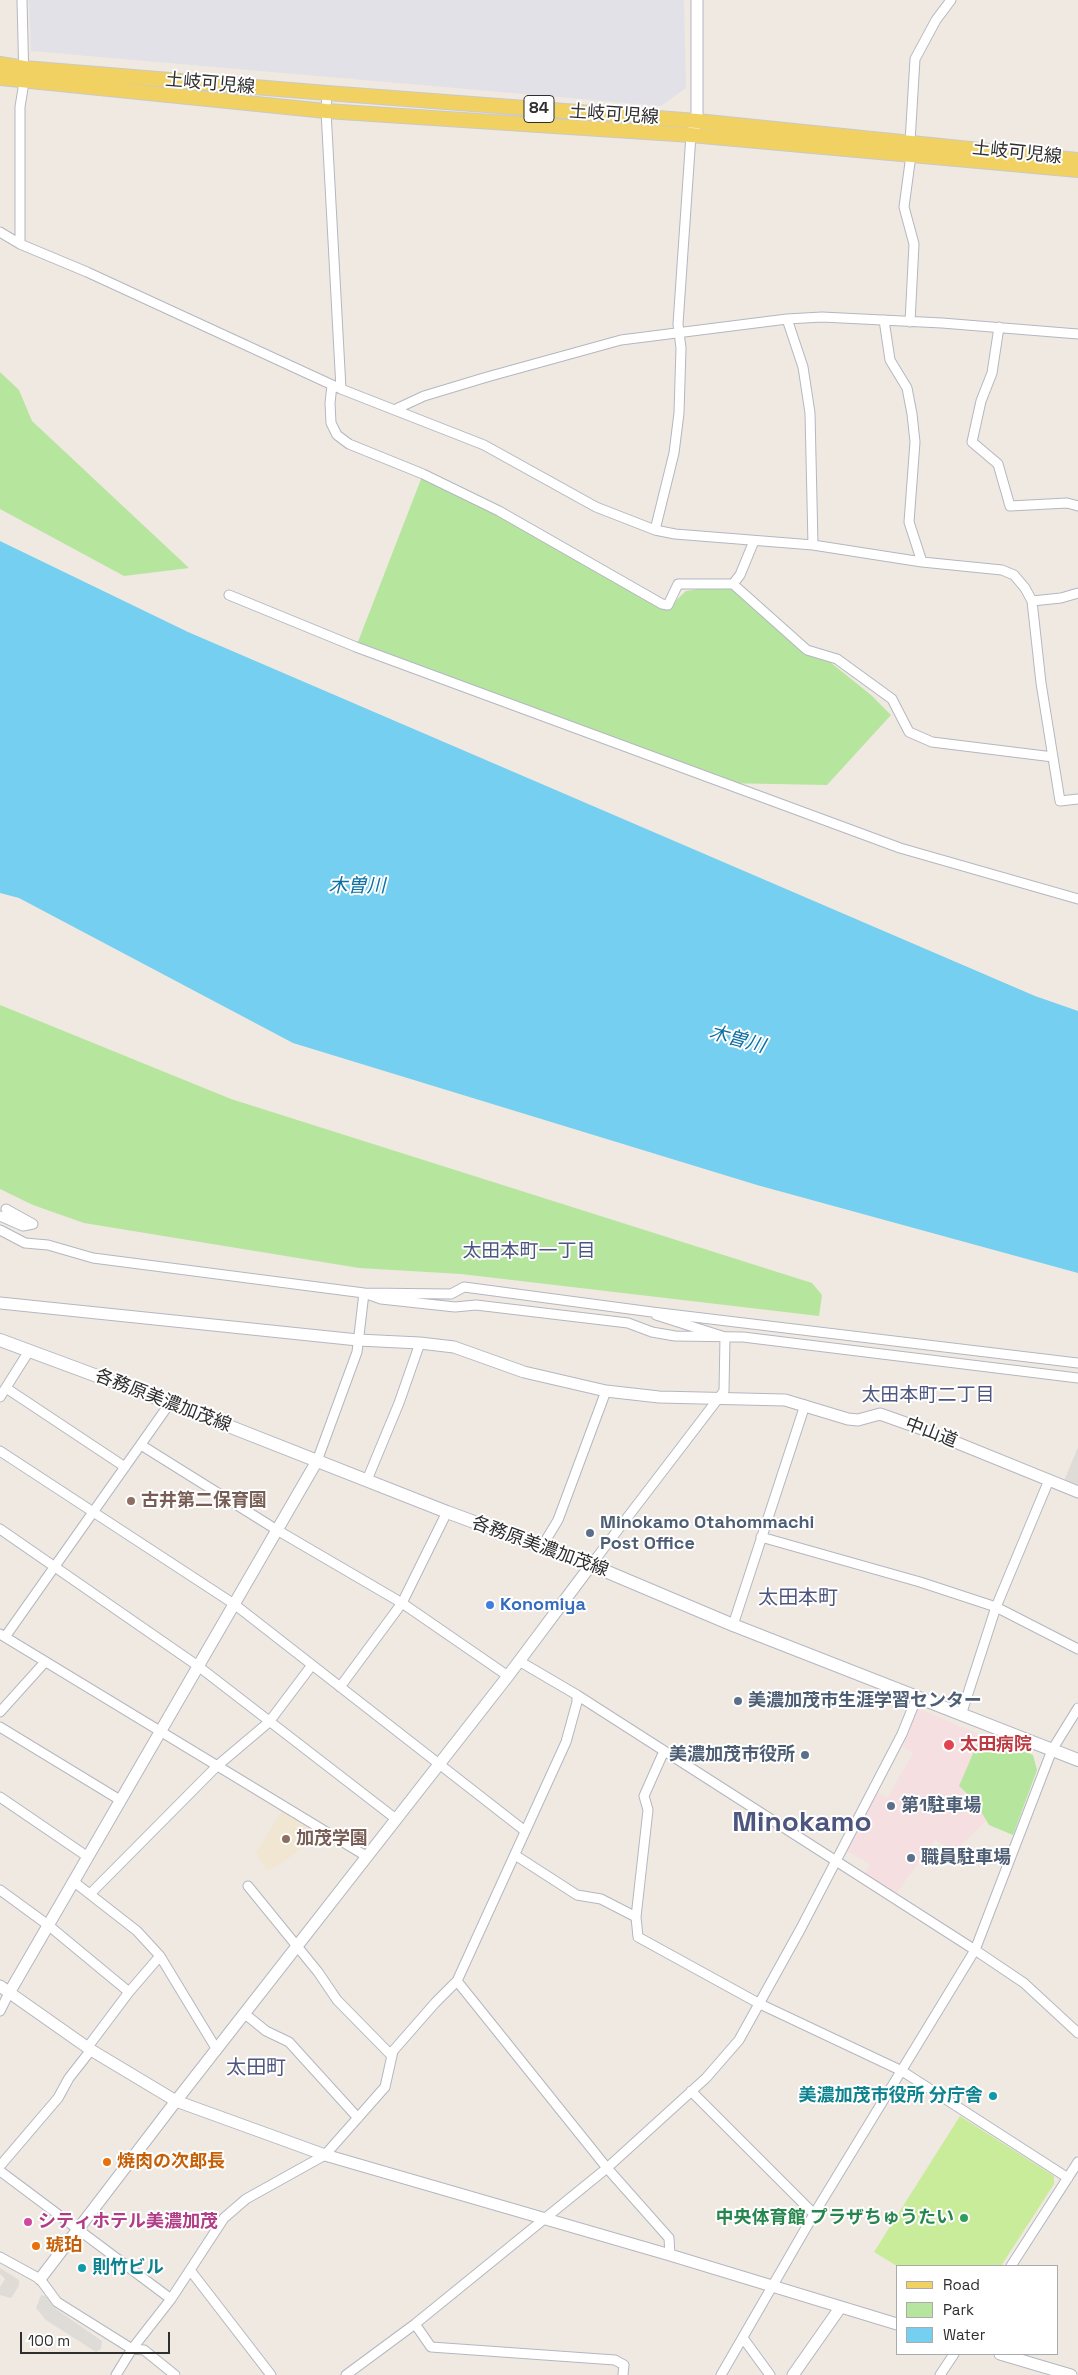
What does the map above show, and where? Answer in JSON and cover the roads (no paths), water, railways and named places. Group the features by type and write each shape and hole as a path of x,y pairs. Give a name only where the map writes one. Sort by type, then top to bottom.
{"main road":[{"name":"土岐可児線","path":"0,64 24,75 326,111 1078,160"},
{"name":"土岐可児線","path":"0,78 24,75 327,93 697,121 1078,170"},
{"name":"各務原美濃加茂線","path":"0,1340 170,1403 541,1548 591,1565 733,1625 1078,1760"}],"street":[{"path":"20,244 20,107 24,75 22,0"},
{"path":"655,530 676,443 680,404 680,333 678,324 692,135 697,121 697,0"},
{"path":"910,322 914,244 904,207 916,58 936,20 951,0"},
{"path":"327,93 326,111 342,389"},
{"path":"0,232 20,244 87,272 332,385 484,445 596,507 655,530 675,534 813,545 922,562 1002,570 1014,575 1025,588 1032,601 1052,757 1060,801 1078,799"},
{"path":"396,409 424,396 621,340 786,320 822,317 999,327 1078,334"},
{"path":"786,320 802,367 810,413 813,545"},
{"path":"884,320 890,360 907,388 912,414 915,442 909,522 922,562"},
{"path":"999,327 992,373 981,401 972,442 998,464 1010,506 1067,503 1078,506"},
{"path":"332,385 330,403 331,423 337,435 349,444 423,474 499,511 662,604 668,605 678,584 733,584 807,650 837,658 892,699 909,732 932,742 1052,757"},
{"path":"733,584 740,575 754,540"},
{"path":"1032,601 1061,598 1078,593"},
{"path":"229,594 356,648 900,848 1078,899"},
{"path":"0,1216 23,1226 33,1224 6,1209"},
{"path":"0,1230 25,1243 48,1245 93,1258 364,1293 451,1294 464,1287 652,1312 1078,1363"},
{"path":"364,1293 381,1299 455,1307 476,1305 628,1323 652,1332 675,1336 743,1336 1078,1378"},
{"path":"0,2010 5,1989 48,1925 317,1461 357,1352 364,1293"},
{"name":"中山道","path":"0,1303 358,1340 420,1343 454,1347 524,1372 606,1391 659,1397 769,1399 795,1402 848,1419 866,1418 874,1414 887,1416 1078,1492"},
{"path":"652,1312 658,1317 725,1337"},
{"path":"40,2279 366,1856 508,1676 720,1398 724,1392 725,1337"},
{"path":"367,1480 400,1403 420,1343"},
{"path":"0,1397 29,1351"},
{"path":"6,1388 125,1467"},
{"path":"541,1548 558,1520 606,1391"},
{"path":"170,1403 3,1636 366,1856"},
{"path":"733,1625 805,1405"},
{"path":"141,1444 277,1530 402,1603 508,1676"},
{"path":"0,1451 234,1604 525,1831"},
{"path":"961,1715 996,1607 1049,1480"},
{"path":"340,1687 402,1603 447,1512"},
{"path":"0,1529 198,1666 396,1819"},
{"path":"761,1537 920,1582 996,1607 1078,1649"},
{"path":"519,1661 577,1695 975,1950 1024,1983 1078,2033"},
{"path":"0,1712 46,1662"},
{"path":"91,1893 217,1766 269,1722 312,1665"},
{"path":"116,2375 132,2349 171,2299 224,2218 246,2199 325,2155 385,2088 393,2051 457,1981 566,1742 577,1702 577,1695"},
{"path":"346,2375 415,2324 607,2168 691,2091 739,2040 760,2004 902,1734 917,1697"},
{"path":"721,2375 814,2214 975,1950 1052,1750 1078,1708"},
{"path":"0,1727 120,1800"},
{"path":"664,1751 644,1796 648,1810 636,1917 638,1937 760,2004 902,2071 1068,2178"},
{"path":"0,1797 88,1857"},
{"path":"515,1855 577,1895 601,1899 636,1917"},
{"path":"73,1881 91,1893 137,1931 160,1956 217,2050"},
{"path":"248,1886 318,1972 337,2000 392,2056"},
{"path":"0,1890 48,1925 129,1992"},
{"path":"0,2166 58,2098 69,2078 129,1992 160,1956"},
{"path":"457,1981 607,2168 670,2238 670,2255"},
{"path":"5,1989 89,2049 176,2101 325,2155 670,2255 896,2324"},
{"path":"245,2014 266,2031 289,2042 358,2118"},
{"path":"691,2091 814,2214"},
{"path":"1012,2265 1078,2162"},
{"path":"0,2171 171,2299"},
{"path":"0,2257 40,2279 57,2302 132,2349 144,2350 176,2375"},
{"path":"190,2270 271,2375"},
{"path":"793,2375 840,2308"},
{"path":"415,2324 431,2347 615,2360 624,2365 623,2375"},
{"path":"743,2338 770,2375"},
{"path":"940,2375 953,2355"},
{"path":"1003,2355 1072,2375"}],"water":[{"name":"木曽川","path":"0,541 188,632 1035,996 1078,1011 1078,1273 757,1185 293,1043 19,898 0,893"}],"place":[{"name":"古井第二保育園","path":"131,1501"},
{"name":"Minokamo Otahommachi Post Office","path":"590,1533"},
{"name":"Konomiya","path":"490,1605"},
{"name":"美濃加茂市生涯学習センター","path":"738,1701"},
{"name":"太田病院","path":"949,1745"},
{"name":"美濃加茂市役所","path":"805,1755"},
{"name":"第1駐車場","path":"891,1806"},
{"name":"加茂学園","path":"286,1839"},
{"name":"職員駐車場","path":"911,1858"},
{"name":"美濃加茂市役所 分庁舎","path":"993,2096"},
{"name":"焼肉の次郎長","path":"107,2162"},
{"name":"中央体育館 プラザちゅうたい","path":"964,2218"},
{"name":"シティホテル美濃加茂","path":"28,2222"},
{"name":"琥珀","path":"36,2246"},
{"name":"則竹ビル","path":"82,2268"}],"district":[{"name":"太田本町一丁目","path":"529,1252"},
{"name":"太田本町二丁目","path":"928,1396"},
{"name":"太田本町","path":"798,1599"},
{"name":"Minokamo","path":"802,1823"},
{"name":"太田町","path":"256,2069"}]}
